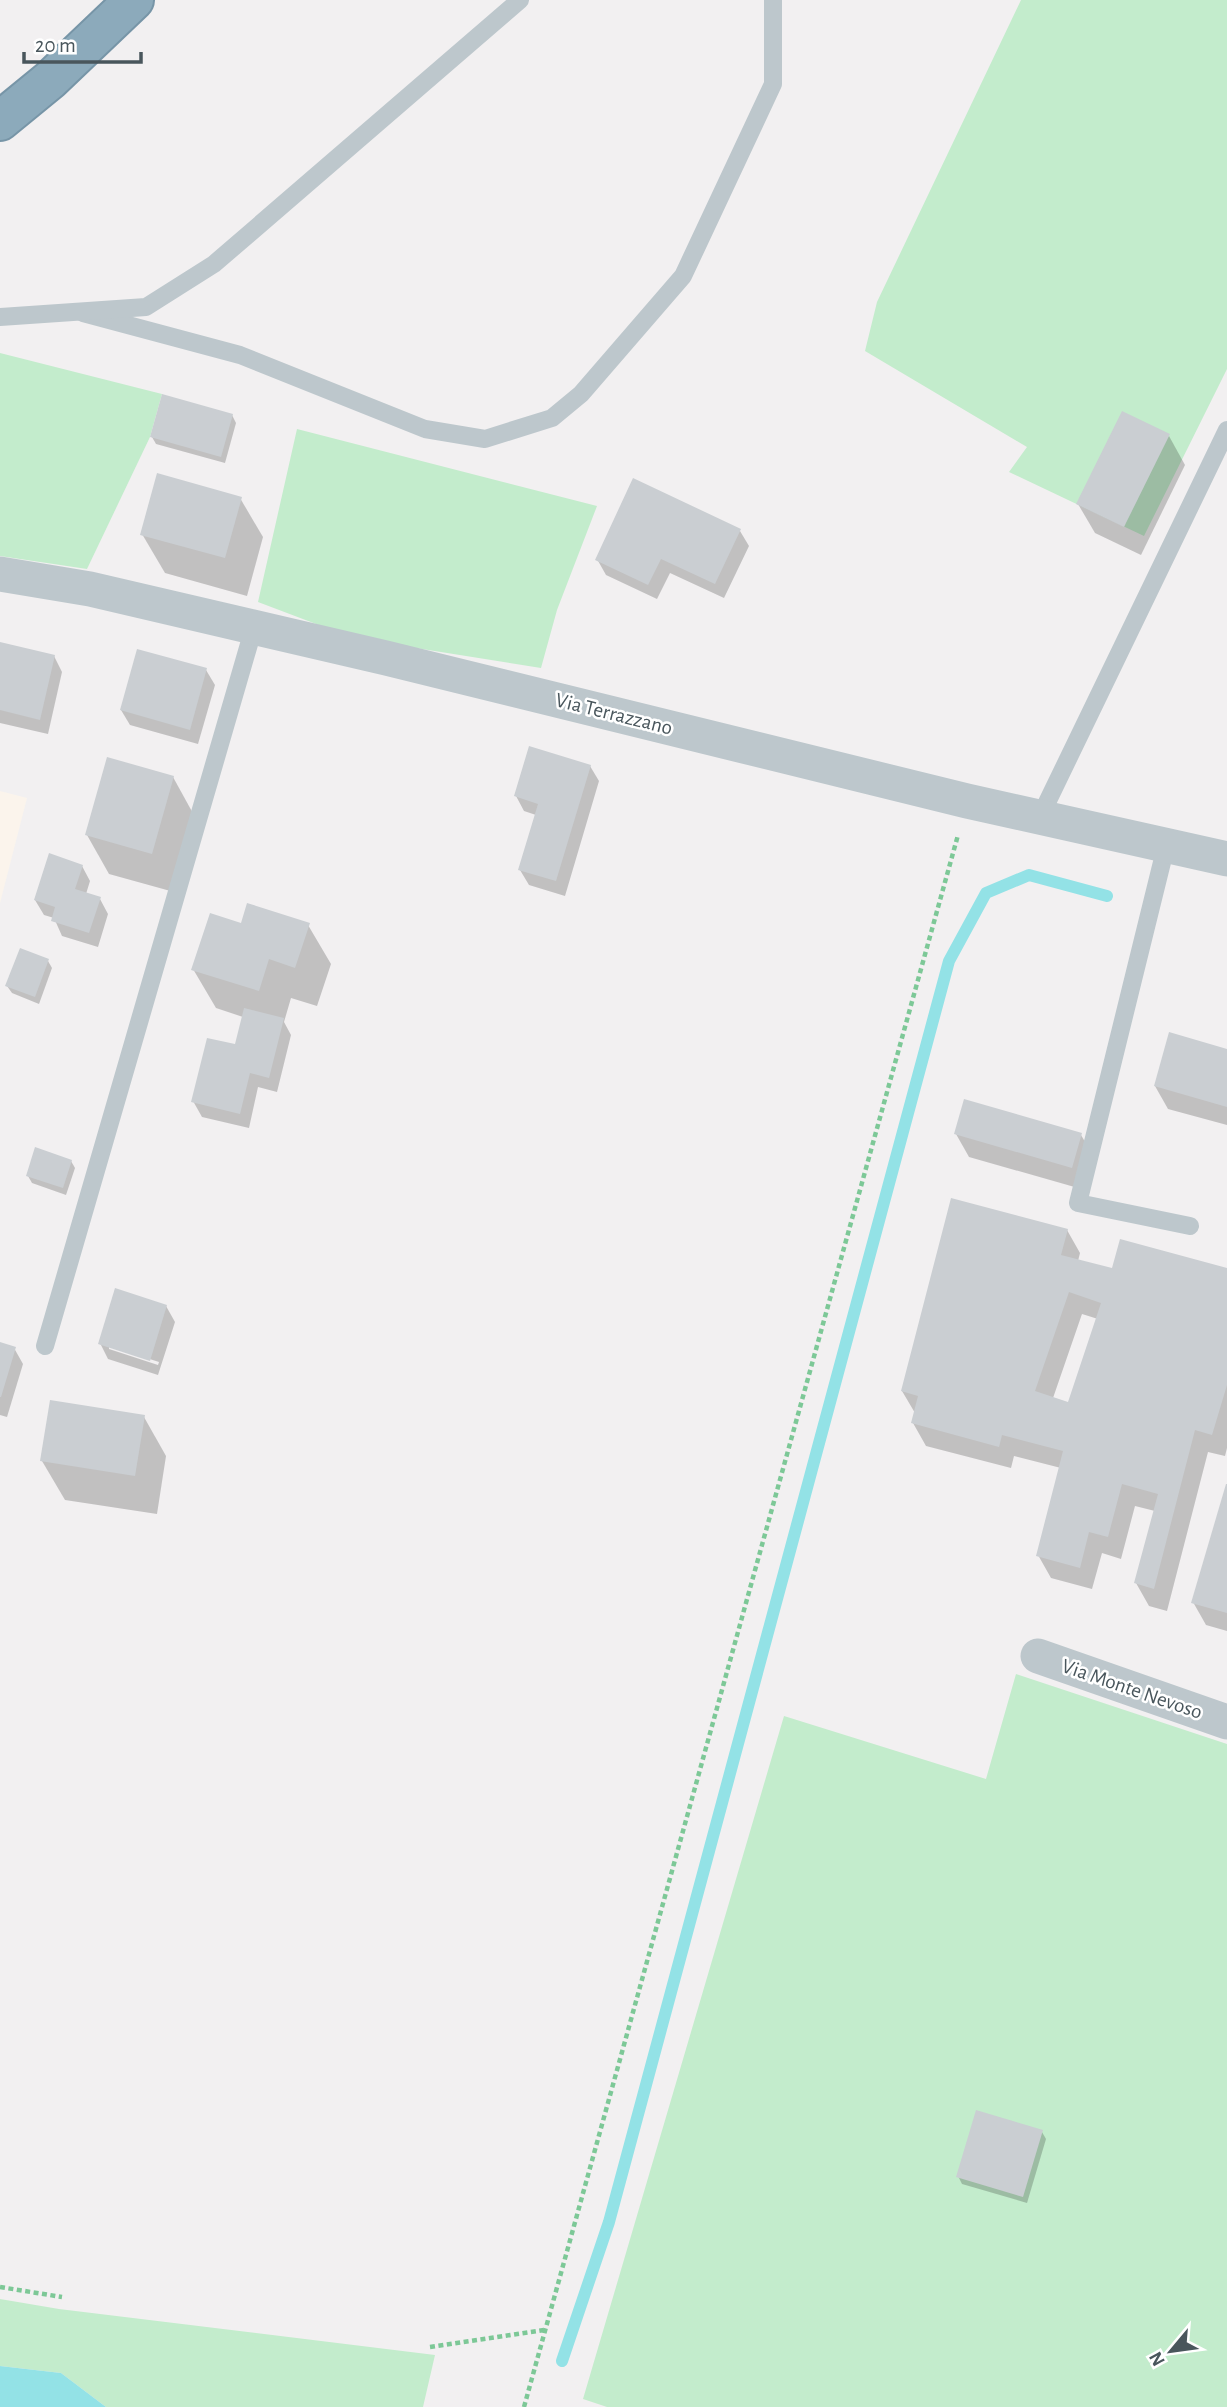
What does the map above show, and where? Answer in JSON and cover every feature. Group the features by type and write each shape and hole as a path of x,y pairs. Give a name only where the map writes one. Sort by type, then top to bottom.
{"highway":[{"path":"0,121 50,80 134,0"}],"street":[{"name":"Via Terrazzano","path":"0,574 90,589 254,627 967,801 1227,859"},
{"name":"Via Monte Nevoso","path":"1038,1656 1227,1722"}],"lane":[{"path":"0,317 146,307 214,264 520,0"},
{"path":"83,313 240,355 425,429 485,439 552,418 580,394 683,275 773,84 773,0"},
{"path":"1040,817 1227,430"},
{"path":"45,1346 254,627"},
{"path":"1166,846 1078,1203 1190,1226"}],"path":[{"path":"524,2407 967,801"},
{"path":"0,2287 62,2297"},
{"path":"430,2347 544,2330"}],"shaded area":[{"path":"0,791 27,798 0,903"}],"green space":[{"path":"1021,0 1227,0 1227,369 1144,536 1009,472 1027,447 865,351 877,302"},
{"path":"0,353 162,394 150,437 87,569 0,556"},
{"path":"297,429 597,506 557,610 541,668 353,638 258,602"},
{"path":"1016,1674 1227,1744 1227,2407 607,2407 583,2399 784,1716 986,1779"},
{"path":"0,2299 59,2309 435,2355 423,2407 106,2407 61,2373 0,2366"}],"water":[{"path":"0,2366 61,2373 106,2407 0,2407"}],"building":[{"path":"162,394 233,414 221,457 150,437"},
{"path":"1122,411 1170,434 1124,527 1076,504"},
{"path":"157,473 242,497 225,558 140,535"},
{"path":"633,478 741,529 715,584 661,559 648,585 595,560"},
{"path":"0,642 55,655 40,720 0,710"},
{"path":"137,649 207,668 190,730 120,710"},
{"path":"529,746 591,765 556,881 518,870 538,804 514,796"},
{"path":"107,757 174,776 152,854 85,835"},
{"path":"49,853 83,865 75,889 101,897 89,933 51,921 55,907 34,900"},
{"path":"247,903 310,923 295,968 269,959 259,991 191,970 210,913 241,923"},
{"path":"20,948 49,959 35,997 5,986"},
{"path":"244,1008 284,1018 269,1078 250,1073 240,1114 191,1102 207,1038 235,1044"},
{"path":"1169,1032 1227,1049 1227,1107 1154,1086"},
{"path":"964,1099 1082,1133 1072,1168 954,1134"},
{"path":"35,1147 72,1160 63,1188 26,1176"},
{"path":"951,1198 1068,1229 1061,1255 1112,1268 1120,1239 1227,1268 1227,1385 1212,1435 1195,1430 1154,1589 1134,1583 1158,1494 1122,1484 1108,1537 1089,1532 1080,1568 1036,1556 1063,1451 1002,1435 999,1447 911,1423 918,1396 901,1391","holes":["1069,1292 1101,1303 1068,1402 1035,1391"]},
{"path":"115,1288 167,1305 150,1361 98,1344"},
{"path":"0,1342 16,1347 1,1397 0,1397"},
{"path":"50,1400 145,1415 135,1476 40,1461"},
{"path":"1227,1484 1227,1613 1191,1603"},
{"path":"976,2110 1043,2130 1023,2197 956,2177"}],"waterway":[{"path":"562,2361 609,2222 949,961 986,893 1029,875 1107,896"}]}
